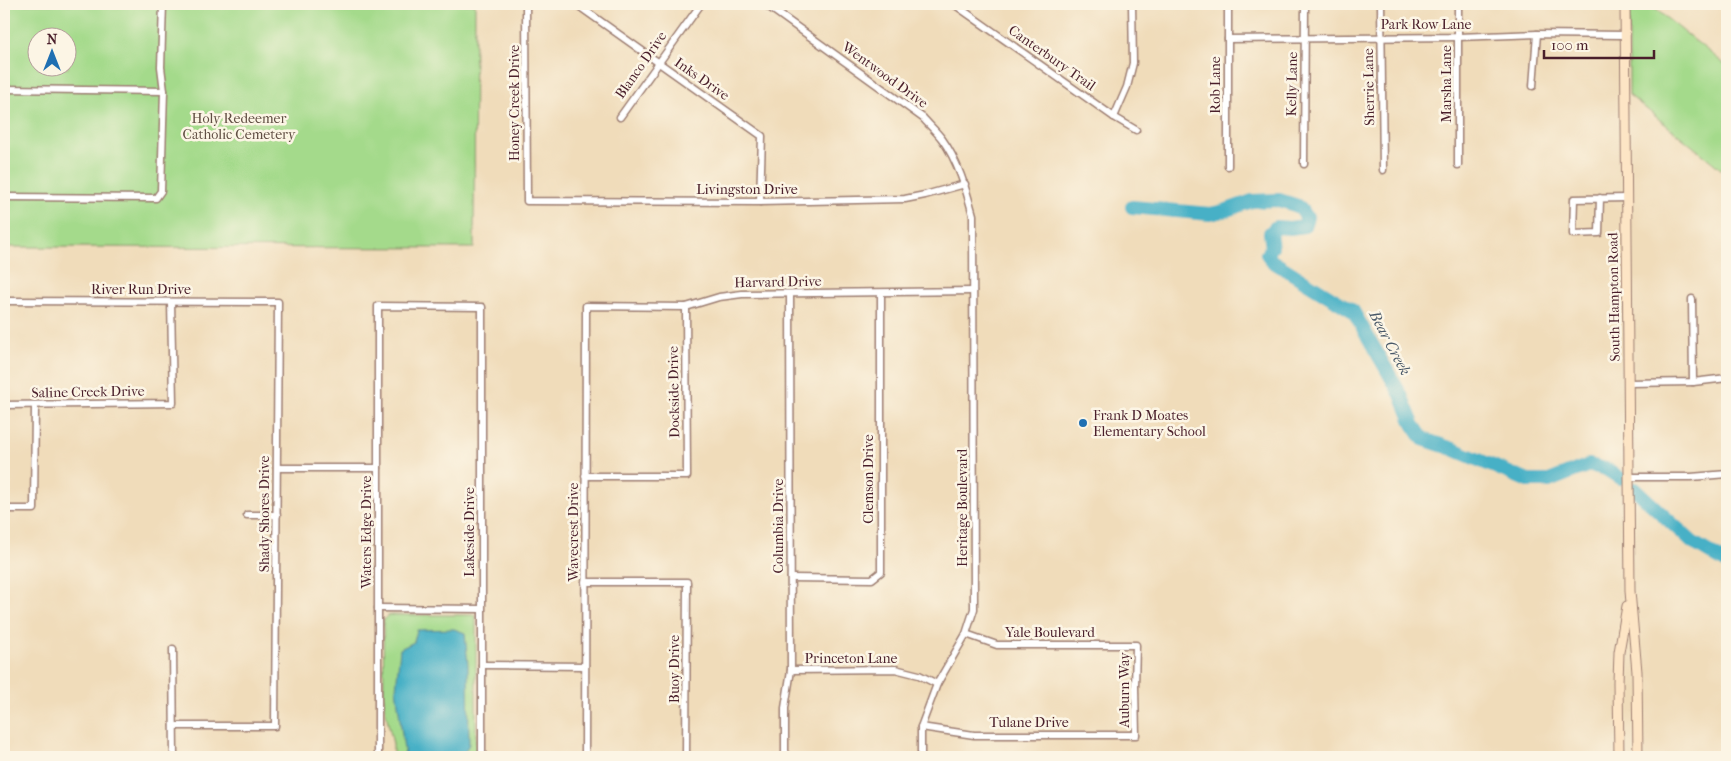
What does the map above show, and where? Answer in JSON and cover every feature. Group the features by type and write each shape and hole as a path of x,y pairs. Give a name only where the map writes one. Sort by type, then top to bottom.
{"main road":[{"name":"South Hampton Road","path":"1625,4 1630,591 1637,672 1638,757"},
{"name":"South Hampton Road","path":"1619,757 1619,652 1630,591"}],"street":[{"path":"4,197 156,198 161,191 164,91 161,67 164,4"},
{"name":"Honey Creek Drive","path":"526,4 527,201"},
{"name":"Inks Drive","path":"576,4 762,136 760,202"},
{"name":"Blanco Drive","path":"620,117 701,4"},
{"name":"Wentwood Drive","path":"765,4 923,118 942,139 965,184 973,216 973,247"},
{"name":"Canterbury Trail","path":"954,4 1114,117 1136,130"},
{"path":"1114,117 1127,87 1133,63 1132,4"},
{"name":"Rob Lane","path":"1228,4 1228,166"},
{"name":"Kelly Lane","path":"1304,164 1305,4"},
{"name":"Sherrie Lane","path":"1380,4 1383,170"},
{"name":"Marsha Lane","path":"1458,4 1458,165"},
{"path":"1533,86 1537,34"},
{"name":"Park Row Lane","path":"1228,38 1458,37 1537,34 1624,35"},
{"path":"4,90 164,91"},
{"name":"Livingston Drive","path":"527,201 760,202 905,199 925,196 965,184"},
{"path":"1600,198 1599,234 1573,234 1574,199 1600,198 1626,198"},
{"name":"Heritage Boulevard","path":"921,757 921,728 937,684 966,634 974,610 973,247"},
{"name":"Harvard Drive","path":"586,306 686,307 719,297 742,294 973,291"},
{"name":"Clemson Drive","path":"791,578 872,579 881,572 881,293"},
{"name":"Columbia Drive","path":"785,757 785,708 792,670 790,294"},
{"path":"1692,299 1693,382"},
{"name":"River Run Drive","path":"4,301 278,302"},
{"name":"Saline Creek Drive","path":"4,405 173,403 170,302"},
{"name":"Shady Shores Drive","path":"174,726 276,726 278,302"},
{"name":"Lakeside Drive","path":"378,306 482,307 482,757"},
{"name":"Waters Edge Drive","path":"378,306 378,757"},
{"name":"Wavecrest Drive","path":"585,757 586,306"},
{"name":"Dockside Drive","path":"585,476 687,476 686,307"},
{"path":"1628,384 1693,382 1727,378"},
{"path":"4,509 34,508 35,405"},
{"path":"277,468 378,468"},
{"path":"1629,478 1691,478 1727,474"},
{"path":"247,515 277,515"},
{"name":"Buoy Drive","path":"585,582 687,582 686,757"},
{"path":"378,608 481,609"},
{"name":"Yale Boulevard","path":"966,634 997,645 1136,645"},
{"name":"Auburn Way","path":"1136,645 1136,735"},
{"path":"173,649 174,757"},
{"path":"482,666 585,666"},
{"name":"Princeton Lane","path":"792,670 895,669 919,675 937,684"},
{"name":"Tulane Drive","path":"921,728 974,735 1136,735"}],"green space":[{"name":"Holy Redeemer Catholic Cemetery","path":"4,4 475,4 474,248 4,247"},
{"path":"1629,4 1649,4 1727,66 1727,174 1629,95"},
{"path":"476,615 476,751 472,757 393,757 393,744 384,705 383,620 387,616"}],"water":[{"path":"454,629 465,633 468,665 469,744 462,757 405,757 396,689 400,649 414,642 417,630"}],"waterway":[{"name":"Bear Creek","path":"1132,207 1210,214 1252,201 1279,200 1298,206 1307,217 1304,226 1276,227 1270,233 1272,247 1267,254 1272,261 1353,311 1401,395 1413,424 1423,439 1453,449 1528,481 1549,481 1589,465 1606,469 1620,478"},
{"name":"Bear Creek","path":"1635,489 1692,542 1727,563"}],"place":[{"name":"Frank D Moates Elementary School","path":"1083,423"}]}
